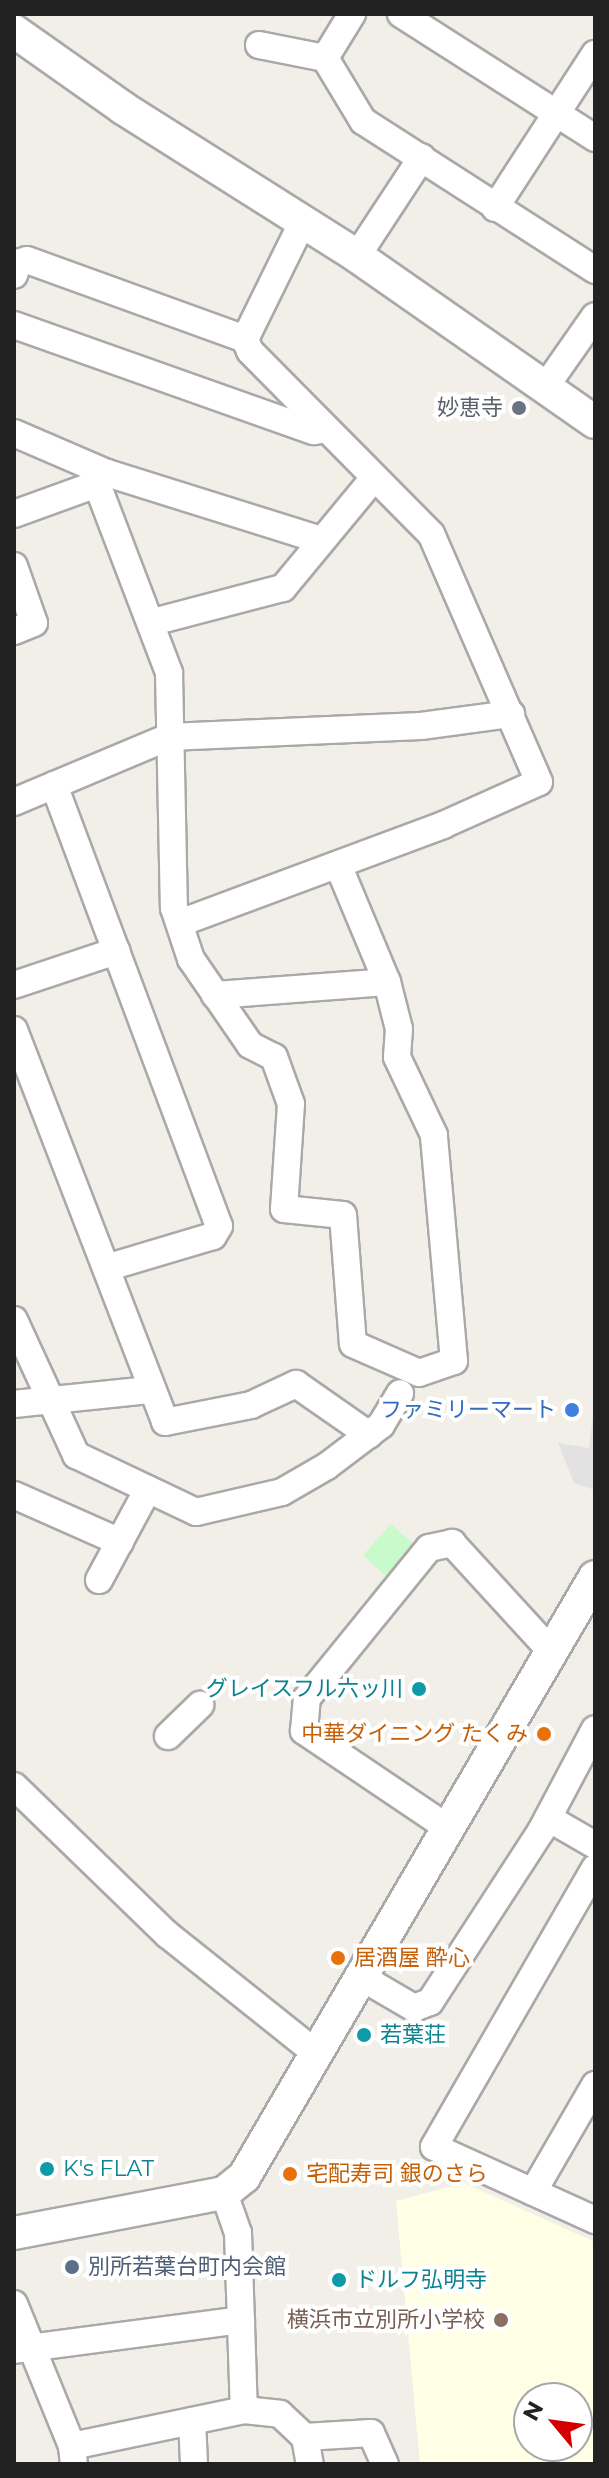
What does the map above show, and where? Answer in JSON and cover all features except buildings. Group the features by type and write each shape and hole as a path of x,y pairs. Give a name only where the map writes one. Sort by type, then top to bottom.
{"street":[{"path":"325,58 352,14"},
{"path":"401,14 595,138"},
{"path":"14,31 37,52 357,256 595,422"},
{"path":"259,45 325,58 363,121 595,270"},
{"path":"495,208 595,54"},
{"path":"357,256 422,157"},
{"path":"245,339 302,223"},
{"path":"14,275 18,263 27,260 245,339 326,429 431,534 539,782 338,865 180,923"},
{"path":"546,386 595,316"},
{"path":"14,325 314,431 326,429"},
{"path":"14,433 102,478 321,540"},
{"path":"14,514 102,478"},
{"path":"102,478 169,673 174,908 191,959 250,1045 274,1057 291,1104 284,1209 343,1215 353,1344 419,1373 454,1361 451,1288 434,1135 397,1057 399,1029 387,982 338,865"},
{"path":"153,622 283,588 374,478"},
{"path":"14,566 34,623 14,631"},
{"path":"14,802 169,737 421,726 511,714"},
{"path":"54,785 219,1226 213,1236 109,1267"},
{"path":"14,985 116,951"},
{"path":"215,995 387,982"},
{"path":"14,1030 109,1267 149,1390 165,1422 251,1405 296,1384 369,1435"},
{"path":"14,1320 76,1455 196,1512 282,1492 369,1435 400,1393"},
{"path":"14,1404 149,1390"},
{"path":"99,1580 148,1489"},
{"path":"14,1495 120,1542"},
{"path":"448,1828 304,1731 307,1698 429,1548 452,1543 550,1650"},
{"path":"14,2233 224,2193 244,2177 269,2140 550,1650 592,1587"},
{"path":"168,1736 200,1705"},
{"path":"361,1977 414,2008 430,2002 548,1818 595,1729"},
{"path":"14,1786 168,1935 317,2054"},
{"path":"548,1818 595,1845"},
{"path":"595,1868 434,2147 595,2220"},
{"path":"533,2192 595,2085"},
{"path":"224,2193 238,2233 244,2410"},
{"path":"14,2304 22,2347 73,2455 192,2421 244,2410 280,2414 305,2437 310,2464"},
{"path":"22,2347 241,2320"},
{"path":"192,2421 194,2464"},
{"path":"305,2437 371,2433 385,2464"}],"shaded area":[{"path":"595,1400 595,1490 574,1483 558,1443 589,1448"},
{"name":"横浜市立別所小学校","path":"464,2183 595,2242 595,2464 420,2464 396,2201"}],"green space":[{"path":"391,1524 419,1549 391,1581 363,1555"}],"place":[{"name":"妙恵寺","path":"519,408"},
{"name":"ファミリーマート","path":"572,1410"},
{"name":"グレイスフル六ッ川","path":"419,1689"},
{"name":"中華ダイニング たくみ","path":"544,1734"},
{"name":"居酒屋 酔心","path":"338,1958"},
{"name":"若葉荘","path":"364,2035"},
{"name":"K's FLAT","path":"47,2169"},
{"name":"宅配寿司 銀のさら","path":"290,2174"},
{"name":"別所若葉台町内会館","path":"72,2267"},
{"name":"ドルフ弘明寺","path":"339,2280"},
{"name":"横浜市立別所小学校","path":"501,2320"}]}
